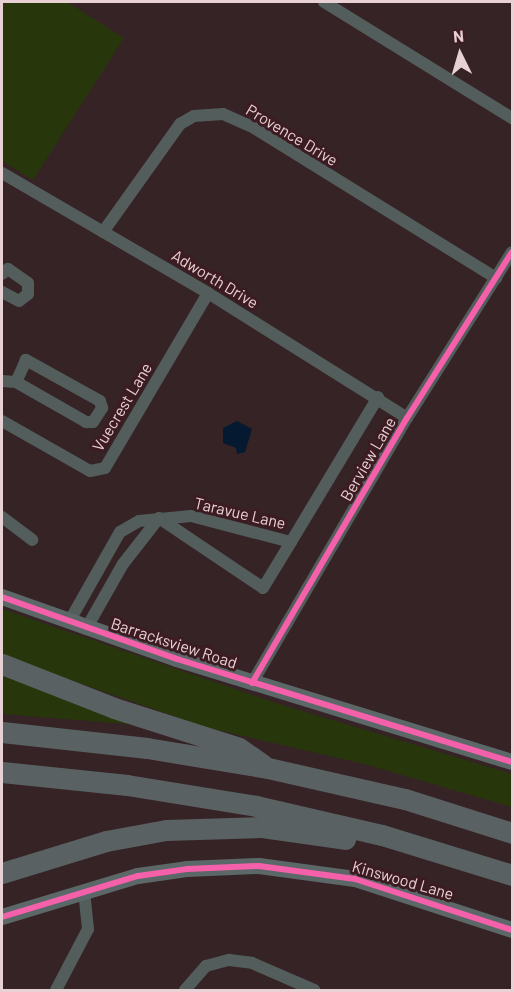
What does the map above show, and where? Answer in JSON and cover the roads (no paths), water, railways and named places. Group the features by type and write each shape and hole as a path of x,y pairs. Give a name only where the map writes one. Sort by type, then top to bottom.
{"highway":[{"path":"2,664 114,708 239,748 268,768"},
{"path":"2,732 147,748 268,768 405,799 513,833"},
{"path":"2,772 128,785 256,806 446,854 513,875"},
{"path":"2,873 106,841 198,828 284,830 446,854"}],"street":[{"path":"324,2 513,118"},
{"name":"Provence Drive","path":"103,232 180,124 194,116 212,113 254,128 496,278"},
{"name":"Adworth Drive","path":"2,173 208,293 378,397 407,418"},
{"name":"Berview Lane","path":"252,683 407,418 513,252"},
{"path":"2,274 8,269 28,283 28,294 19,301 2,292"},
{"name":"Vuecrest Lane","path":"2,421 90,471 105,468 208,293"},
{"path":"2,381 16,382 86,422 93,422 102,408 100,401 26,360 16,382"},
{"name":"Taravue Lane","path":"69,622 120,532 139,521 191,516 291,542 378,397"},
{"path":"2,517 32,540"},
{"path":"86,629 123,564 159,518 263,588 291,542"},
{"name":"Barracksview Road","path":"2,597 86,629 252,683 513,762"},
{"name":"Kinswood Lane","path":"2,917 138,876 187,869 259,866 306,870 386,888 513,930"},
{"path":"56,990 88,929 84,893"},
{"path":"185,990 206,966 229,960 252,963 314,990"}],"water":[{"path":"237,421 252,429 245,452 237,454 236,448 223,443 223,428"}]}
